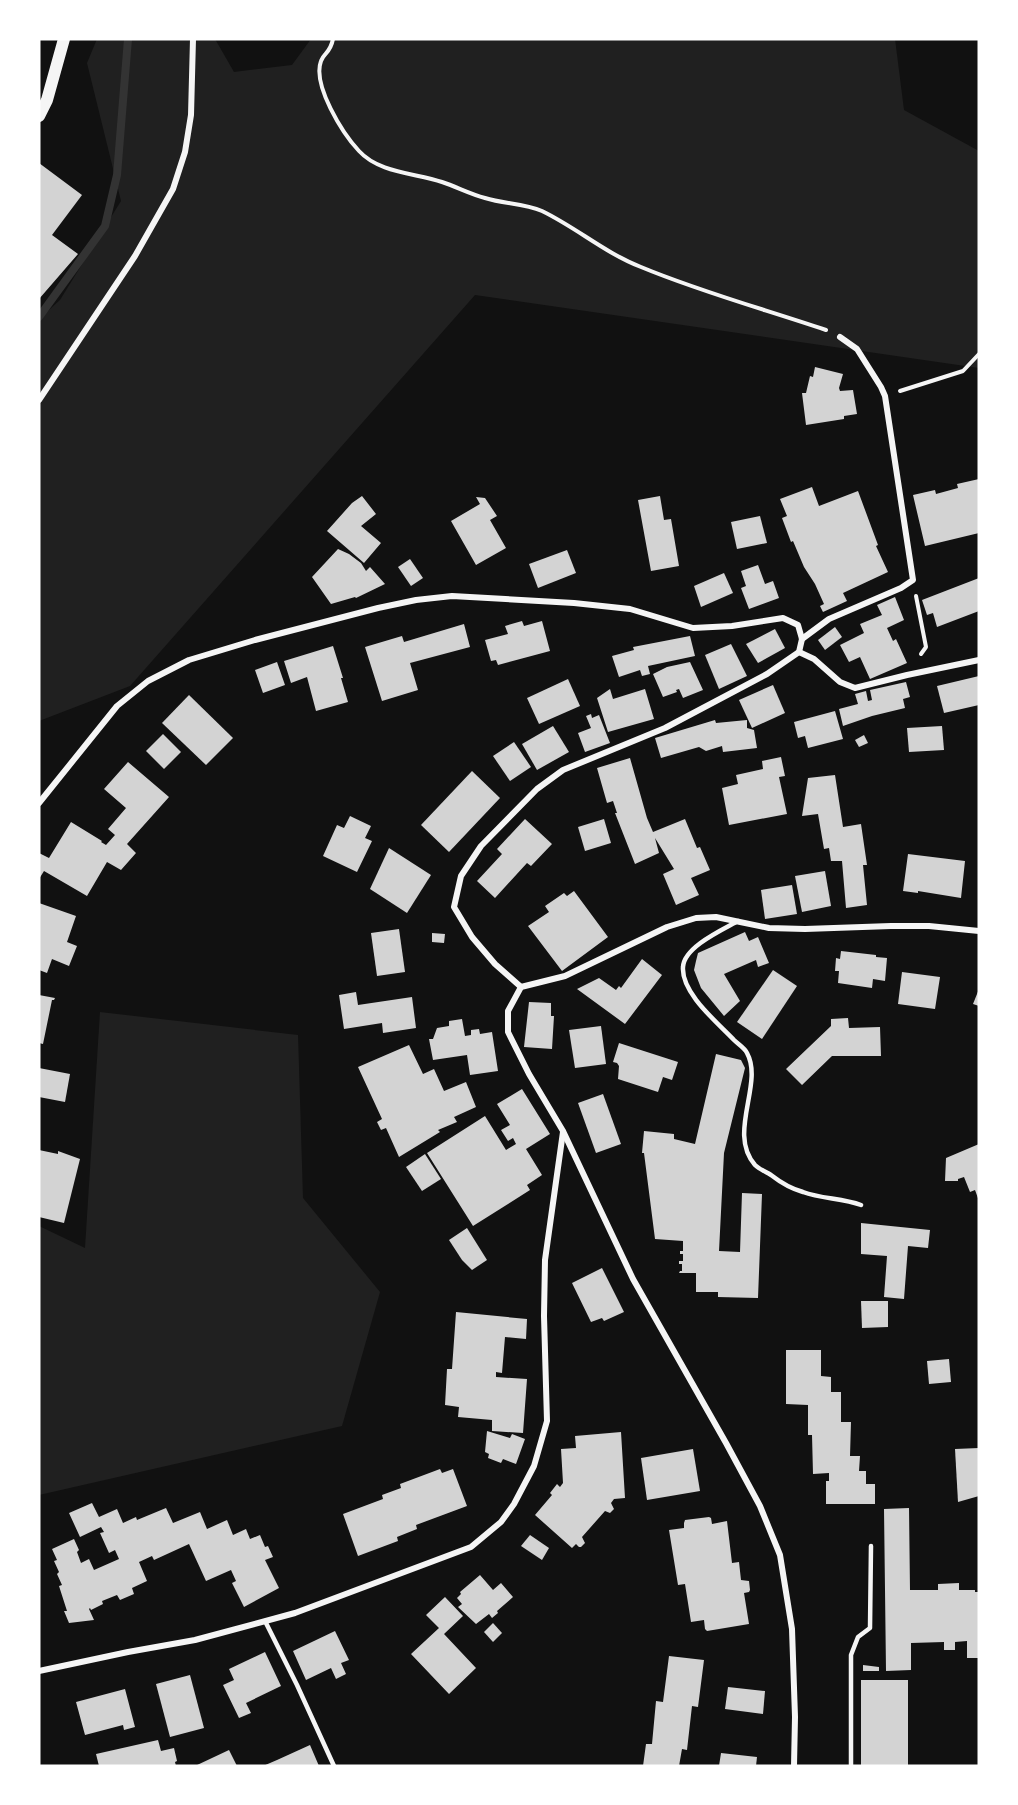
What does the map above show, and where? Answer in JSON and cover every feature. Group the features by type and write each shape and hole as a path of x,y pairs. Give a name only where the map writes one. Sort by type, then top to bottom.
{"main road":[{"path":"39,116 47,100 64,39"}],"street":[{"path":"39,400 135,256 173,189 185,152 190,115 193,39"},
{"path":"802,639 829,619 901,588 913,580 885,396 857,349 840,337"},
{"path":"39,803 117,706 148,681 189,660 378,608 416,600 452,596 574,603 630,609 693,628 732,626 783,618 798,625 802,639 799,652 767,674 665,728 563,770 537,789 481,846 461,876 454,907 472,937 495,964 521,987"},
{"path":"799,652 814,659 840,681 855,688 979,660"},
{"path":"794,1766 792,1629 780,1555 760,1506 633,1279 563,1131 529,1074 508,1032 508,1011 521,987 565,976 667,927 689,920 716,917 769,928 929,926 979,931"},
{"path":"39,1671 195,1640 295,1613 471,1547 501,1522 514,1504 534,1466 547,1421 545,1260 563,1131"}],"lane":[{"path":"738,921 691,951 684,960 683,968 687,987 707,1012 747,1053 752,1072 744,1128 747,1149 756,1165 802,1192 861,1205"},
{"path":"851,1766 851,1655 858,1637 870,1628 871,1546"},
{"path":"265,1621 334,1766"}],"path":[{"path":"333,39 331,50 321,59 319,71 322,84 330,108 344,131 359,151 374,164 442,182 487,199 522,204 539,210 560,220 609,253 639,267 840,337"},
{"path":"885,396 963,371 979,354"},
{"path":"907,675 926,647 913,580"}],"shaded area":[{"path":"97,39 215,39 234,72 292,65 311,39 895,39 904,110 979,151 979,368 475,295 130,686 39,721 39,319 60,300 121,201 87,63"},
{"path":"100,1012 298,1035 303,1198 380,1292 342,1426 39,1495 39,1226 85,1248"}],"building":[{"path":"39,163 82,195 52,235 78,254 39,299"},
{"path":"815,367 843,374 840,391 853,390 857,414 844,416 844,419 806,425 802,393 806,393"},
{"path":"979,479 979,533 925,546 913,495 935,490 936,494 958,488 957,484"},
{"path":"812,487 819,506 858,491 878,545 876,546 888,572 843,593 847,601 823,612 820,606 824,604 815,584 804,567 793,541 791,542 782,518 787,516 780,499"},
{"path":"362,496 376,514 361,526 381,543 364,563 327,531 352,503"},
{"path":"660,496 664,520 671,519 679,566 651,571 638,500"},
{"path":"476,497 485,498 497,516 490,520 506,548 476,565 451,521 480,504"},
{"path":"760,516 767,543 737,549 731,522"},
{"path":"338,549 361,563 366,571 370,567 385,584 356,598 331,604 312,577"},
{"path":"567,550 576,573 538,588 529,564"},
{"path":"410,559 423,578 411,586 398,567"},
{"path":"758,565 765,584 773,581 779,598 749,609 741,588 746,586 741,571"},
{"path":"724,573 733,593 701,607 694,586"},
{"path":"979,578 979,611 937,627 933,613 927,615 922,600"},
{"path":"895,597 904,620 887,628 893,641 896,639 907,663 870,679 860,657 849,662 840,645 864,633 860,624 882,615 877,605"},
{"path":"522,621 524,626 542,621 550,651 498,665 496,660 491,661 485,640 508,634 505,626"},
{"path":"464,624 470,647 410,663 418,690 382,701 365,647 402,636 404,642"},
{"path":"835,627 842,637 825,650 818,640"},
{"path":"775,629 785,648 758,663 746,644"},
{"path":"690,636 695,656 648,666 650,674 642,676 640,670 619,677 612,656 634,650 633,647"},
{"path":"731,644 747,676 719,689 705,655"},
{"path":"333,646 348,702 316,711 307,677 291,683 284,661"},
{"path":"277,662 285,685 263,693 255,670"},
{"path":"690,662 703,690 683,698 679,689 663,697 653,674 667,667"},
{"path":"979,676 979,705 944,713 937,686"},
{"path":"568,679 580,706 539,724 527,698"},
{"path":"906,682 910,697 903,699 905,708 843,726 839,709 858,704 855,694 866,691 868,701 872,700 870,690"},
{"path":"773,685 785,713 752,728 739,700"},
{"path":"610,689 613,699 645,689 654,719 608,732 597,698"},
{"path":"189,695 233,738 206,765 162,723"},
{"path":"835,711 843,739 808,748 805,736 798,738 794,722"},
{"path":"591,714 592,718 599,715 610,743 585,752 578,733 591,728 586,716"},
{"path":"715,720 716,723 747,720 747,728 754,730 757,748 723,752 722,746 706,751 699,747 661,758 655,738"},
{"path":"553,726 569,752 537,770 522,744"},
{"path":"942,726 944,750 909,752 907,728"},
{"path":"163,734 181,752 164,769 146,751"},
{"path":"864,735 868,743 859,747 855,740"},
{"path":"514,742 531,767 510,781 493,756"},
{"path":"781,757 785,776 779,777 787,814 729,825 722,788 738,784 736,775 763,769 762,761"},
{"path":"630,758 653,832 685,819 697,848 700,847 710,870 691,878 699,895 676,905 663,874 674,869 655,838 659,853 635,864 615,813 617,813 613,801 607,803 597,768"},
{"path":"128,762 169,797 127,844 136,853 121,870 107,862 87,896 44,871 39,879 39,853 49,858 71,822 106,845 115,835 108,829 126,808 104,789"},
{"path":"472,771 500,798 449,852 421,825"},
{"path":"835,775 843,827 861,824 867,865 863,865 867,905 846,908 842,861 831,861 829,848 824,849 818,814 802,816 808,778"},
{"path":"350,816 371,826 365,838 372,841 357,872 323,856 337,825 344,828"},
{"path":"525,819 552,844 531,866 527,863 495,898 477,881 502,854 497,849"},
{"path":"604,819 611,843 585,851 578,827"},
{"path":"389,848 431,875 407,913 370,889"},
{"path":"908,854 965,861 961,898 903,891"},
{"path":"825,871 831,906 802,912 795,876"},
{"path":"792,885 797,914 765,919 761,890"},
{"path":"574,891 608,937 562,971 528,926 549,912 545,906 564,893 567,896"},
{"path":"39,903 76,916 67,942 77,946 69,966 52,959 47,973 39,970"},
{"path":"399,929 405,972 377,976 371,933"},
{"path":"745,932 749,941 758,937 769,963 758,967 756,960 724,974 740,1001 724,1016 701,988 694,970 698,953"},
{"path":"432,933 445,934 444,943 432,942"},
{"path":"841,951 887,958 885,981 873,979 872,988 838,983 839,971 835,971 836,958 840,959"},
{"path":"642,959 662,975 625,1024 577,989 599,978 616,990 619,986 621,988"},
{"path":"773,970 797,986 762,1039 737,1022"},
{"path":"902,972 940,977 935,1009 898,1004"},
{"path":"979,989 979,1006 973,1004"},
{"path":"356,992 358,1005 412,997 416,1028 383,1033 382,1023 344,1029 339,995"},
{"path":"39,995 55,998 52,1000 43,1044 39,1043"},
{"path":"529,1002 551,1003 551,1016 554,1016 552,1049 524,1047"},
{"path":"848,1018 849,1028 880,1027 881,1056 832,1056 802,1085 786,1069 831,1026 831,1019"},
{"path":"462,1019 465,1036 471,1035 471,1030 479,1029 480,1034 492,1032 498,1071 470,1075 467,1055 433,1060 429,1039 433,1039 437,1028 449,1026 449,1021"},
{"path":"601,1026 606,1064 575,1068 569,1030"},
{"path":"619,1043 678,1062 672,1080 663,1077 658,1092 618,1079 619,1066 613,1062"},
{"path":"409,1045 423,1074 434,1069 444,1091 466,1082 476,1107 454,1117 457,1122 438,1130 440,1132 399,1157 386,1128 381,1130 377,1122 382,1119 358,1067"},
{"path":"716,1054 741,1060 745,1068 724,1153 719,1251 740,1252 742,1193 762,1194 758,1298 718,1297 718,1292 696,1292 696,1273 679,1273 682,1271 682,1264 679,1264 679,1261 683,1261 683,1254 680,1254 680,1251 683,1251 683,1241 655,1239 644,1153 642,1153 644,1131 674,1134 674,1139 695,1144"},
{"path":"39,1068 70,1074 65,1102 39,1097"},
{"path":"522,1089 550,1134 526,1149 542,1175 527,1185 530,1190 473,1226 427,1153 485,1116 506,1150 516,1144 513,1138 508,1141 501,1130 510,1125 497,1104"},
{"path":"603,1094 621,1144 596,1153 578,1103"},
{"path":"979,1144 979,1201 975,1190 970,1192 964,1177 958,1181 945,1181 946,1158"},
{"path":"39,1150 58,1154 58,1151 80,1159 64,1223 39,1217"},
{"path":"425,1154 441,1179 422,1191 406,1167"},
{"path":"861,1223 930,1230 928,1248 908,1246 904,1299 884,1297 887,1256 861,1254"},
{"path":"467,1228 487,1260 472,1270 462,1260 449,1240"},
{"path":"602,1268 624,1312 604,1321 602,1318 591,1322 572,1283"},
{"path":"861,1301 888,1301 888,1327 862,1328"},
{"path":"456,1312 527,1319 526,1339 505,1337 502,1373 496,1372 496,1377 527,1379 523,1433 492,1431 492,1420 458,1417 459,1407 445,1405 447,1369 452,1369"},
{"path":"786,1350 821,1350 821,1376 831,1377 831,1392 841,1392 841,1422 851,1422 850,1456 860,1456 859,1471 866,1471 866,1484 875,1484 875,1504 826,1504 826,1481 829,1481 829,1473 813,1474 812,1435 808,1435 808,1405 786,1404"},
{"path":"949,1359 951,1382 929,1384 927,1361"},
{"path":"487,1431 510,1438 512,1434 525,1439 516,1464 503,1459 501,1463 488,1458 489,1454 485,1452"},
{"path":"621,1432 625,1498 614,1499 611,1503 614,1509 610,1513 605,1511 582,1537 585,1543 581,1547 576,1544 572,1548 535,1515 552,1495 550,1493 557,1484 560,1487 563,1483 561,1449 576,1448 575,1436"},
{"path":"979,1448 979,1496 958,1502 955,1449"},
{"path":"693,1449 700,1491 647,1500 641,1458"},
{"path":"440,1469 442,1473 453,1469 467,1506 416,1525 417,1529 397,1537 398,1541 358,1556 343,1514 383,1499 382,1495 401,1488 400,1484"},
{"path":"92,1503 99,1517 117,1509 123,1523 166,1508 173,1523 200,1512 207,1529 227,1520 233,1535 246,1529 250,1539 260,1535 265,1547 268,1546 273,1557 265,1560 279,1588 244,1607 232,1583 236,1581 231,1570 206,1581 189,1544 154,1560 152,1556 139,1562 147,1581 132,1588 134,1594 120,1600 117,1595 102,1601 103,1604 91,1610 90,1608 94,1620 69,1623 59,1586 62,1585 57,1574 59,1572 54,1561 57,1560 52,1549 74,1539 81,1563 89,1559 94,1570 119,1559 115,1550 109,1553 100,1533 104,1532 101,1527 80,1537 69,1513"},
{"path":"909,1508 910,1590 938,1590 938,1584 959,1583 959,1590 979,1592 979,1658 967,1658 967,1641 955,1642 955,1650 944,1650 944,1642 911,1643 911,1670 886,1671 884,1509"},
{"path":"709,1517 712,1524 727,1521 732,1563 739,1562 741,1580 749,1581 750,1590 744,1593 749,1624 707,1631 704,1620 691,1622 685,1584 678,1585 669,1530 684,1528 685,1520"},
{"path":"530,1535 549,1548 542,1560 521,1546"},
{"path":"480,1575 493,1590 501,1583 513,1597 492,1618 489,1614 476,1624 458,1607 462,1604 457,1598 460,1592"},
{"path":"445,1597 463,1616 444,1634 476,1668 449,1694 411,1654 439,1628 426,1615"},
{"path":"493,1623 502,1633 493,1642 484,1632"},
{"path":"335,1631 349,1660 341,1663 346,1674 336,1679 331,1668 306,1680 293,1651"},
{"path":"265,1652 281,1686 246,1703 251,1713 239,1718 223,1685 234,1680 229,1669"},
{"path":"669,1656 704,1660 698,1707 692,1706 687,1750 682,1749 679,1766 643,1766 646,1744 652,1744 656,1701 663,1702"},
{"path":"863,1665 879,1667 879,1671 863,1671"},
{"path":"190,1675 204,1728 170,1737 156,1684"},
{"path":"861,1680 908,1680 908,1766 861,1766"},
{"path":"728,1687 765,1691 763,1714 725,1709"},
{"path":"125,1689 135,1727 124,1730 123,1725 85,1735 76,1702"},
{"path":"158,1740 161,1751 174,1748 176,1766 99,1766 96,1754"},
{"path":"310,1745 319,1766 263,1766 277,1760"},
{"path":"229,1750 237,1766 195,1766"},
{"path":"721,1753 757,1757 756,1766 719,1766"}],"waterway":[{"path":"39,317 105,226 117,175 128,39"}]}
